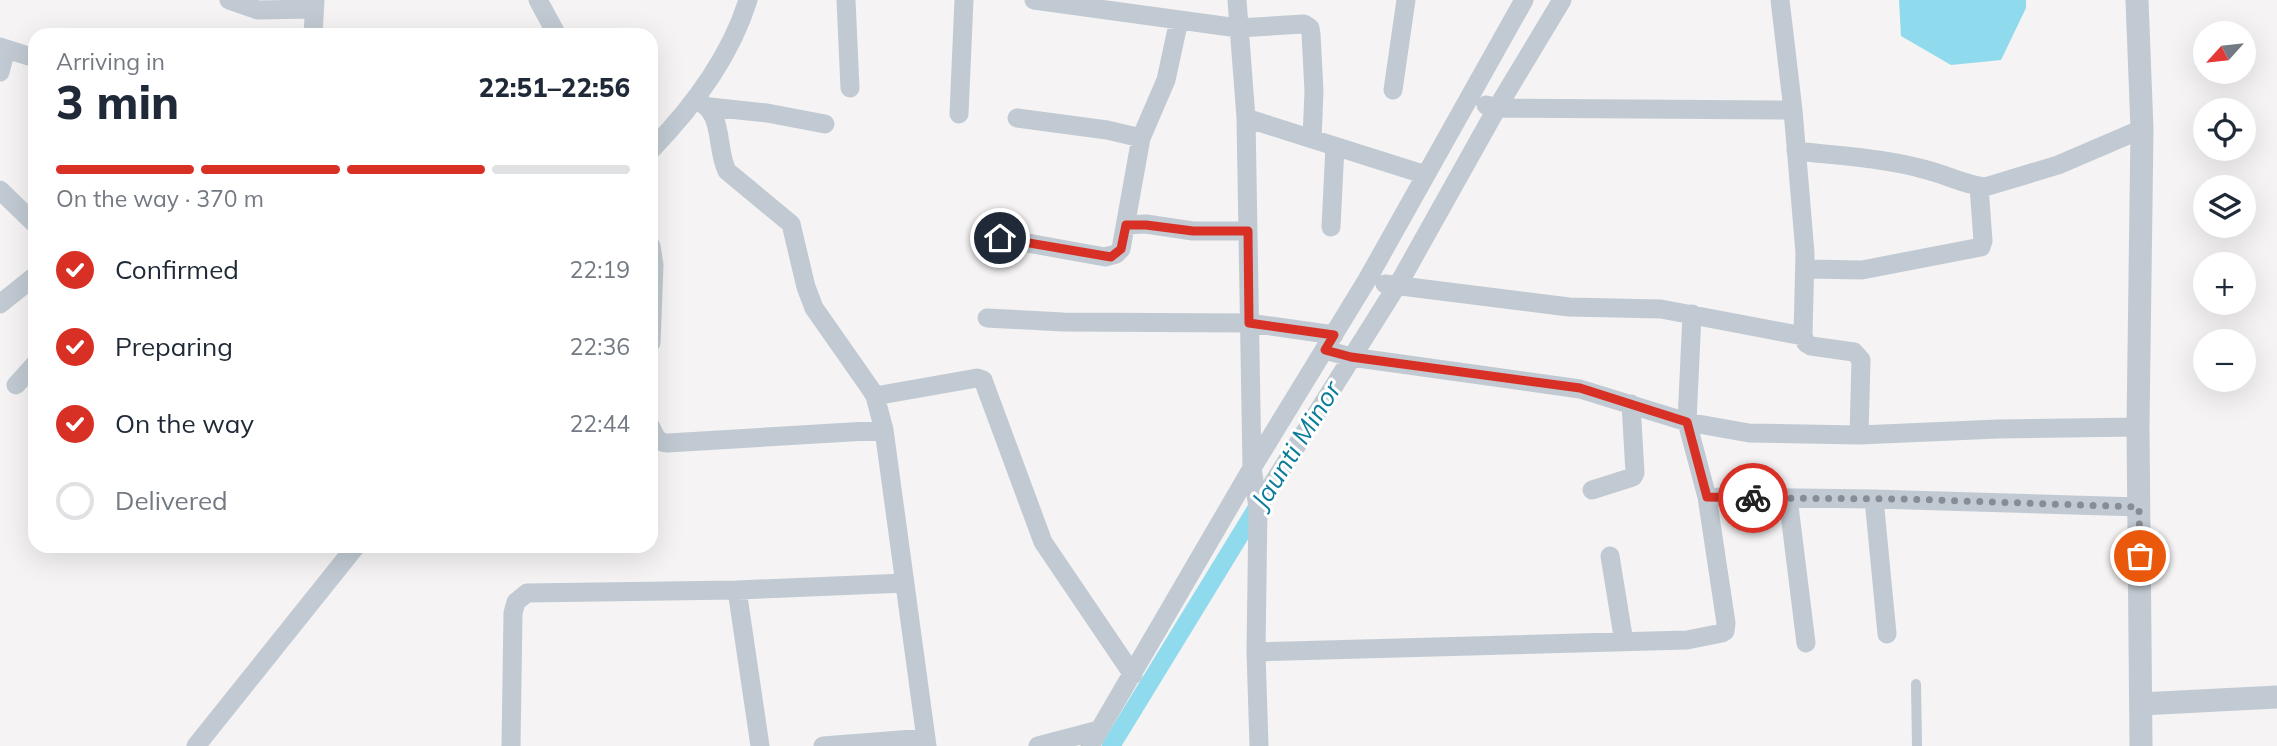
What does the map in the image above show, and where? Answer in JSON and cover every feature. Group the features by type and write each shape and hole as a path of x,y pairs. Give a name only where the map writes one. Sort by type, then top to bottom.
{"street":[{"path":"229,0 258,10 315,4 313,28"},
{"path":"538,0 553,28"},
{"path":"658,144 703,104 748,0"},
{"path":"846,0 850,88"},
{"path":"959,114 964,0"},
{"path":"1034,0 1238,28 1304,24 1310,28 1314,91 1312,139"},
{"path":"1237,0 1246,118 1259,746"},
{"path":"1393,90 1406,0"},
{"path":"1038,746 1094,738 1255,489 1381,283 1483,104 1524,0"},
{"path":"1255,489 1381,283 1426,175 1562,0"},
{"path":"1780,0 1793,110 1806,269 1803,336 1811,346 1858,354 1861,360 1859,435"},
{"path":"2137,0 2142,129 2138,427 2141,746"},
{"path":"1000,238 1111,257 1121,249 1141,138 1166,80 1179,20"},
{"path":"0,72 3,48 28,56"},
{"path":"703,104 825,124"},
{"path":"703,104 715,116 722,162 727,171 791,224 806,287 814,308 875,396 884,430 926,742 823,746"},
{"path":"1483,104 1793,110"},
{"path":"1017,118 1107,130 1141,138"},
{"path":"1246,118 1426,175"},
{"path":"1796,151 1927,169 1979,186 1999,184 2058,165 2142,129"},
{"path":"1331,226 1335,146"},
{"path":"1806,269 1862,270 1981,247 1983,242 1979,186"},
{"path":"3,199 28,219"},
{"path":"1126,225 1193,231 1248,231"},
{"path":"0,304 28,282"},
{"path":"1381,283 1558,306 1661,309 1803,336"},
{"path":"1256,652 1687,640 1725,631 1707,497 1687,422 1692,314"},
{"path":"987,318 1063,322 1249,323 1338,350 1580,388 1687,422 1749,433 1859,435 2138,427"},
{"path":"16,385 28,372"},
{"path":"875,396 977,378 983,380 1043,542 1133,675"},
{"path":"1592,489 1625,481 1635,473 1631,404"},
{"path":"658,440 668,443 884,430"},
{"path":"1707,497 2139,507"},
{"path":"1788,498 1806,643"},
{"path":"1874,499 1887,634"},
{"path":"196,746 350,553"},
{"path":"1610,556 1624,642"},
{"path":"511,746 513,613 516,602 527,593 737,590 905,583"},
{"path":"737,590 760,746"},
{"path":"2141,704 2277,697"}],"lane":[{"path":"1916,684 1917,746"}],"water":[{"path":"1899,0 2026,0 2026,8 2001,60 1951,65 1901,36"}],"waterway":[{"name":"Jaunti Minor","path":"1111,746 1261,501"}],"way so far":[{"path":"1753,498 1904,499 2139,507 2140,556"}],"route":[{"path":"1000,238 1111,257 1121,249 1126,225 1193,231 1248,231 1249,323 1334,335 1325,350 1351,357 1580,388 1687,422 1707,497 1753,498"}]}
